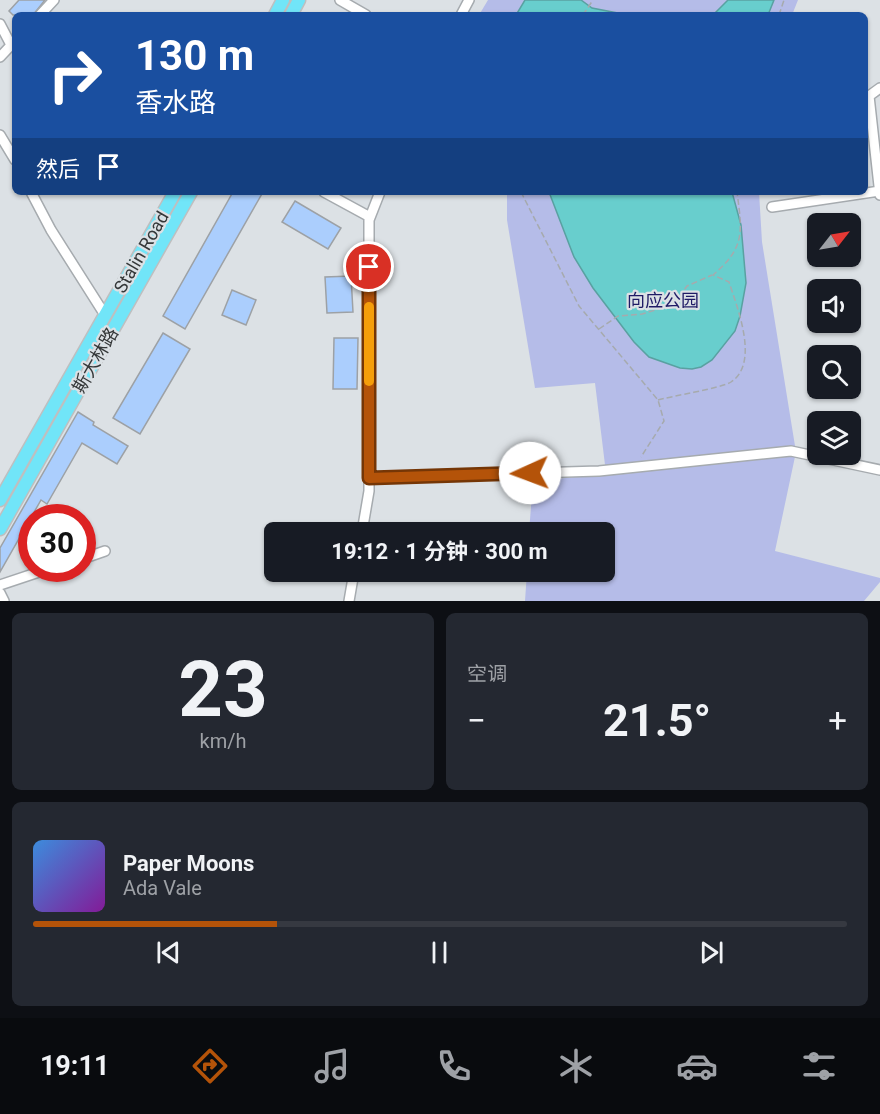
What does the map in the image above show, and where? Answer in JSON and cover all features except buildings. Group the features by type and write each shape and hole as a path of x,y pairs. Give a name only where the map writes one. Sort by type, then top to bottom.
{"main road":[{"name":"Stalin Road","path":"2,492 173,195"},
{"name":"斯大林路","path":"0,529 189,195"}],"street":[{"path":"43,12 54,0"},
{"path":"340,0 361,12"},
{"path":"0,24 12,42"},
{"path":"0,57 12,44"},
{"path":"880,88 869,96 880,192"},
{"path":"0,135 12,155"},
{"path":"33,195 51,231 105,315"},
{"path":"330,195 370,217"},
{"path":"363,522 369,478 370,217 379,195"},
{"path":"772,207 858,195"},
{"path":"369,478 599,471 791,451 880,470"},
{"path":"96,554 105,551"},
{"path":"0,585 18,579"},
{"path":"349,601 352,582"},
{"path":"0,593 4,601"}],"path":[{"path":"523,195 579,306 658,400 664,421 650,446 634,466"},
{"path":"598,330 618,316 642,314 673,305 687,286 713,275 726,264 742,234 737,195"},
{"path":"658,400 731,382 742,368 746,339 729,282 713,275"}],"green space":[{"path":"488,0 798,0 793,12 481,12"},
{"name":"向应公园","path":"507,195 759,195 762,242 796,452 775,551 880,578 880,582 864,601 525,601 526,582 615,582 615,522 530,522 533,482 606,473 595,383 535,388 507,220"}],"shaded area":[{"path":"525,0 581,0 592,8 613,12 518,12"},
{"path":"728,0 774,0 769,12 716,12"},
{"path":"550,195 733,195 741,225 746,283 735,331 712,360 701,367 680,368 649,357 634,342 593,288 574,257"}],"slow traffic":[{"path":"369,307 369,381"}],"route":[{"path":"369,267 369,478 530,473"}]}
